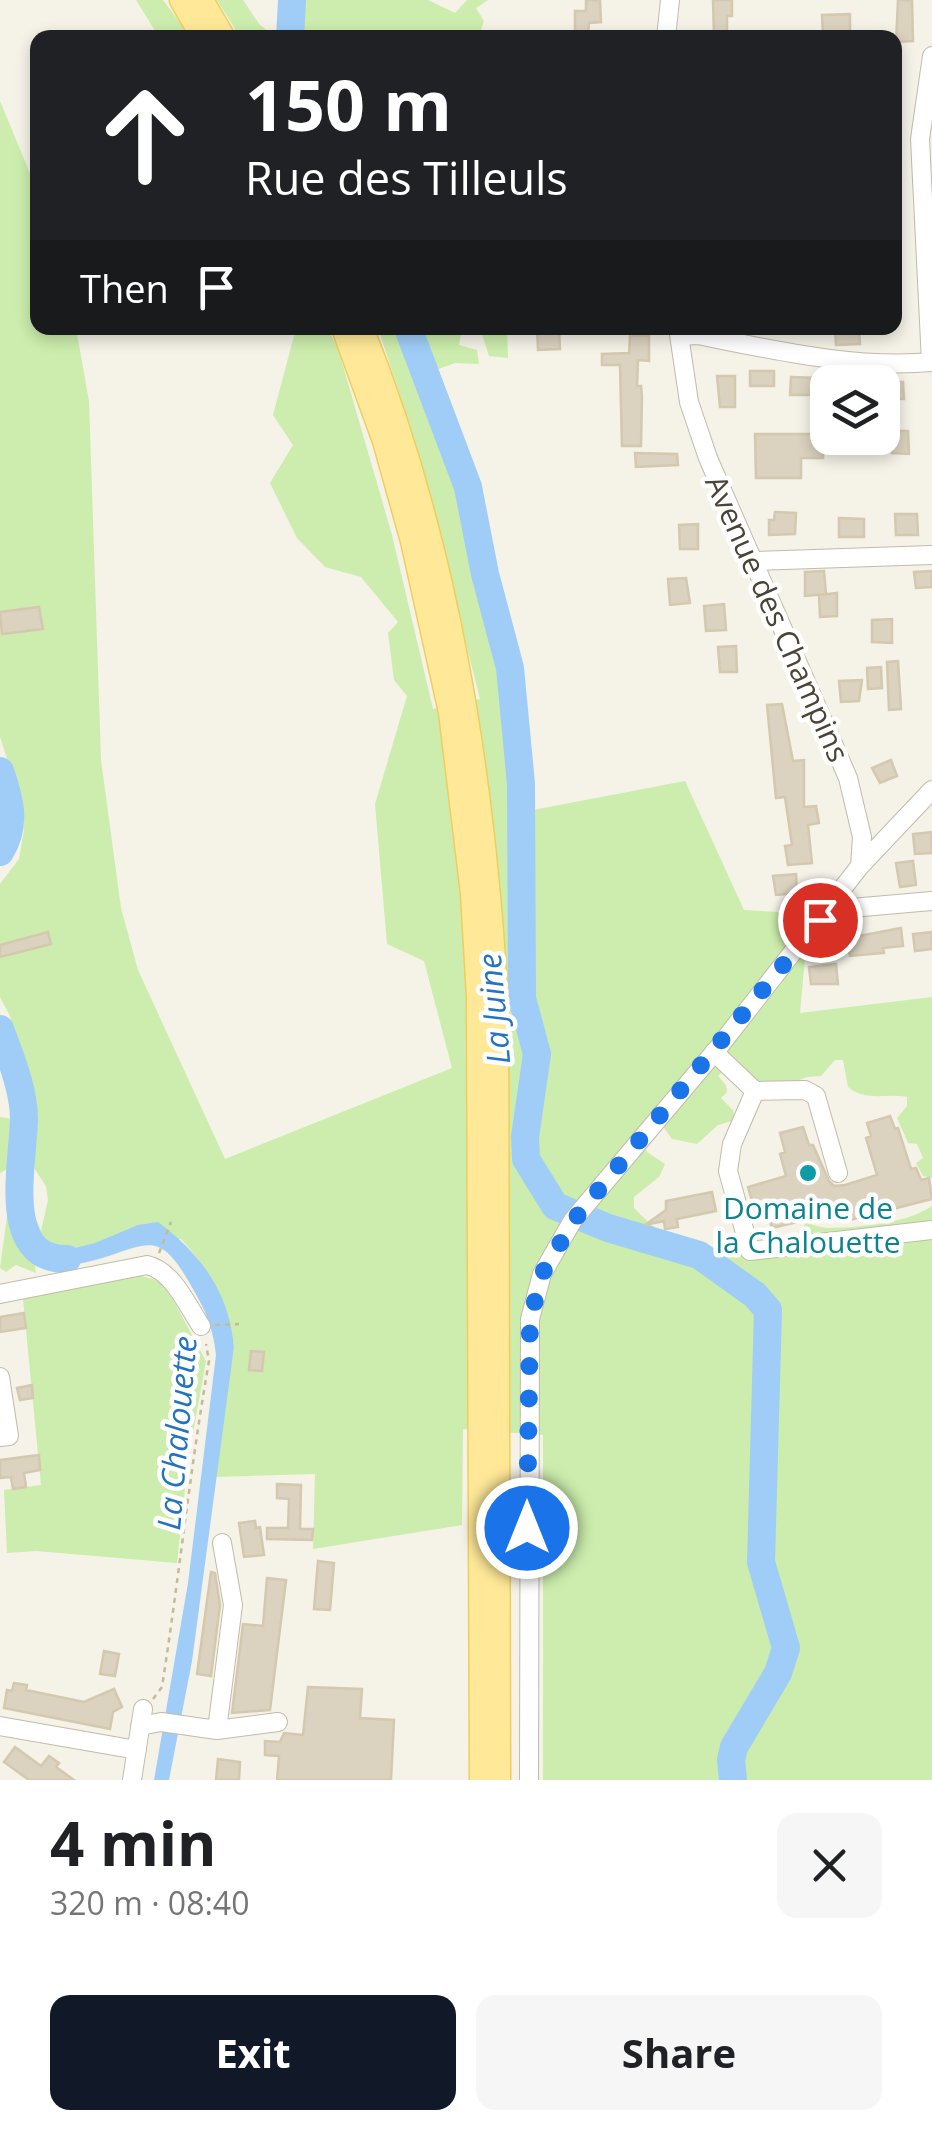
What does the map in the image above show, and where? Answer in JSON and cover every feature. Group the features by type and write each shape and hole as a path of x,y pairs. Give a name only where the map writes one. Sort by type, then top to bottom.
{"main road":[{"path":"180,0 198,30"},
{"path":"202,0 219,30"},
{"path":"345,335 384,442 412,542 450,712 472,893 478,996 481,1780"},
{"path":"364,335 429,533 466,708 489,878 497,1025 499,1780"}],"street":[{"path":"667,30 670,0"},
{"path":"697,335 808,357 900,364 932,362 920,138 932,56"},
{"name":"Avenue des Champins","path":"679,335 689,402 708,458 848,778 862,837 860,866"},
{"path":"753,560 932,555"},
{"path":"528,1780 530,1320 542,1274 577,1217 714,1052 860,866 932,790"},
{"path":"833,903 840,909 858,910 932,901"},
{"path":"714,1052 755,1092 805,1090 816,1096 838,1173"},
{"path":"755,1092 732,1144 728,1171 750,1252 932,1230"},
{"path":"0,1294 147,1264 170,1279 200,1326"},
{"path":"0,1377 9,1436 0,1437"},
{"path":"217,1730 233,1605 222,1543"},
{"path":"132,1780 142,1717 217,1730 278,1722"},
{"path":"0,1726 136,1750"}],"path":[{"path":"160,1250 171,1222"},
{"path":"142,1717 162,1687 181,1564 191,1462 209,1360 200,1326 239,1324"}],"green space":[{"path":"136,0 163,0 186,30 155,30"},
{"path":"217,0 243,0 266,30 236,30"},
{"path":"298,0 428,0 455,13 467,0 488,0 476,8 484,21 481,30 289,30 296,17"},
{"path":"0,101 30,173 30,335 77,335 89,401 101,760 121,908 138,970 225,1159 452,1068 424,961 387,944 375,804 407,696 394,680 388,633 398,622 361,577 325,567 297,538 270,483 293,445 273,415 294,335 331,335 339,352 392,535 433,709 480,699 415,441 380,335 461,335 459,345 477,350 479,364 455,363 436,370 478,494 521,692 533,810 685,781 744,910 809,914 800,1013 932,997 932,1178 923,1176 916,1163 923,1158 917,1144 908,1143 897,1118 907,1106 907,1097 855,1092 848,1087 843,1060 835,1060 821,1076 776,1089 753,1079 735,1060 718,1076 727,1092 721,1098 733,1110 735,1120 718,1125 697,1144 672,1139 662,1125 644,1144 647,1152 665,1164 659,1177 634,1197 634,1208 674,1240 722,1257 730,1245 744,1237 763,1245 799,1242 805,1223 829,1228 869,1225 896,1221 932,1206 932,1780 543,1780 543,1435 463,1429 462,1525 313,1549 315,1474 214,1477 234,1347 232,1332 216,1289 181,1239 95,1243 50,1250 41,1236 34,1258 36,1273 16,1265 6,1272 0,1268 9,1201 15,1196 24,1204 41,1231 48,1200 46,1186 32,1165 35,1109 10,1016 0,997 0,884 19,859 24,811 0,737"},
{"path":"482,335 507,335 508,358 489,356"},
{"path":"0,1117 13,1119 20,1134 9,1168 0,1173"},
{"path":"138,1275 160,1281 169,1292 206,1361 188,1461 177,1563 36,1551 7,1553 4,1490 41,1485 23,1299"}],"water":[{"path":"158,1222 187,1247 210,1276 226,1309 234,1347 192,1661 169,1780 154,1780 188,1583 216,1355 213,1335 179,1265 160,1248 141,1246 53,1267 37,1267 35,1254 40,1234 50,1250 66,1250"}],"building":[{"path":"586,0 600,0 601,22 589,23 588,30 575,30 575,11 586,11"},
{"path":"713,0 732,0 727,30 714,30"},
{"path":"898,0 912,0 913,41 902,42 902,30 897,30"},
{"path":"850,14 850,30 823,30 822,15"},
{"path":"537,335 559,335 560,349 538,350"},
{"path":"835,335 859,335 860,344 836,345"},
{"path":"630,336 649,336 649,361 638,360 641,446 622,446 620,365 602,365 602,354 629,353"},
{"path":"750,371 774,371 774,386 750,386"},
{"path":"717,376 735,376 735,407 720,407"},
{"path":"791,377 810,378 810,395 790,395"},
{"path":"900,431 908,431 909,454 900,453"},
{"path":"755,434 810,434 810,455 823,455 801,458 801,478 756,478"},
{"path":"635,453 677,454 678,465 636,467"},
{"path":"775,512 796,513 795,534 769,535 769,520 774,520"},
{"path":"895,514 917,514 918,535 896,535"},
{"path":"839,518 864,519 864,537 839,537"},
{"path":"698,524 698,549 680,549 679,525"},
{"path":"824,571 826,594 805,596 805,572"},
{"path":"932,571 932,587 916,588 914,572"},
{"path":"686,578 690,603 670,605 668,579"},
{"path":"837,593 837,616 820,617 819,595"},
{"path":"724,604 726,630 706,631 704,606"},
{"path":"39,607 43,629 2,634 0,612"},
{"path":"892,619 892,643 872,642 872,620"},
{"path":"736,646 737,672 720,672 718,647"},
{"path":"898,661 901,709 889,710 887,662"},
{"path":"881,667 882,688 868,689 867,668"},
{"path":"862,680 859,701 841,702 839,681"},
{"path":"782,704 793,761 804,760 804,807 816,806 819,823 808,825 812,863 788,865 785,846 792,845 785,797 776,798 767,705"},
{"path":"891,760 897,776 880,783 872,768"},
{"path":"932,832 932,853 915,854 913,834"},
{"path":"913,861 916,885 900,887 896,863"},
{"path":"796,874 797,893 776,895 773,876"},
{"path":"901,928 903,946 883,948 884,953 850,956 848,938"},
{"path":"48,932 51,944 0,957 0,945"},
{"path":"932,932 932,949 915,951 913,934"},
{"path":"836,964 838,984 811,984 809,967"},
{"name":"Domaine de la Chalouette","path":"890,1116 895,1129 898,1128 911,1169 916,1168 921,1180 929,1178 932,1199 842,1222 839,1212 772,1228 767,1213 756,1215 748,1187 786,1176 780,1133 803,1127 829,1181 834,1186 845,1185 877,1175 866,1138 871,1136 867,1123"},
{"path":"712,1192 716,1211 677,1219 678,1227 665,1229 664,1221 645,1225 666,1210 666,1201"},
{"path":"24,1313 26,1328 0,1332 0,1317"},
{"path":"251,1351 264,1352 262,1371 249,1370"},
{"path":"32,1385 33,1398 20,1400 17,1388"},
{"path":"39,1455 40,1470 24,1473 26,1487 13,1489 11,1477 0,1478 0,1460"},
{"path":"277,1484 301,1485 300,1529 313,1529 312,1540 267,1539 267,1528 288,1528 289,1499 277,1498"},
{"path":"255,1521 256,1528 260,1527 264,1555 244,1557 239,1523"},
{"path":"318,1561 334,1563 330,1610 314,1609"},
{"path":"211,1572 215,1573 220,1605 211,1676 197,1674"},
{"path":"267,1578 286,1580 270,1710 232,1713 243,1624 263,1626"},
{"path":"104,1651 119,1654 115,1676 100,1674"},
{"path":"14,1683 27,1685 26,1690 84,1702 114,1689 122,1707 113,1712 110,1729 4,1708 7,1690 12,1691"},
{"path":"308,1687 362,1689 360,1718 394,1720 391,1780 277,1780 279,1756 265,1755 265,1741 280,1742 284,1733 303,1735"},
{"path":"15,1747 41,1766 49,1756 59,1763 56,1767 74,1780 29,1780 4,1762"},
{"path":"218,1759 240,1762 239,1780 216,1780"}],"waterway":[{"name":"La Juine","path":"290,30 292,0"},
{"name":"La Juine","path":"411,335 468,487 485,574 510,668 521,784 522,998 537,1054 525,1137 526,1159 555,1206 608,1228 699,1255 755,1295 768,1310 761,1562 786,1648 778,1673 734,1747 733,1780"},
{"name":"La Chalouette","path":"0,771 10,812 9,832 0,852"},
{"name":"La Chalouette","path":"0,1029 22,1096 20,1207 24,1227 32,1244 46,1255 67,1259"}],"place":[{"name":"Domaine de la Chalouette","path":"808,1173"}],"route":[{"path":"527,1528 530,1320 542,1274 574,1220 820,920"}]}
